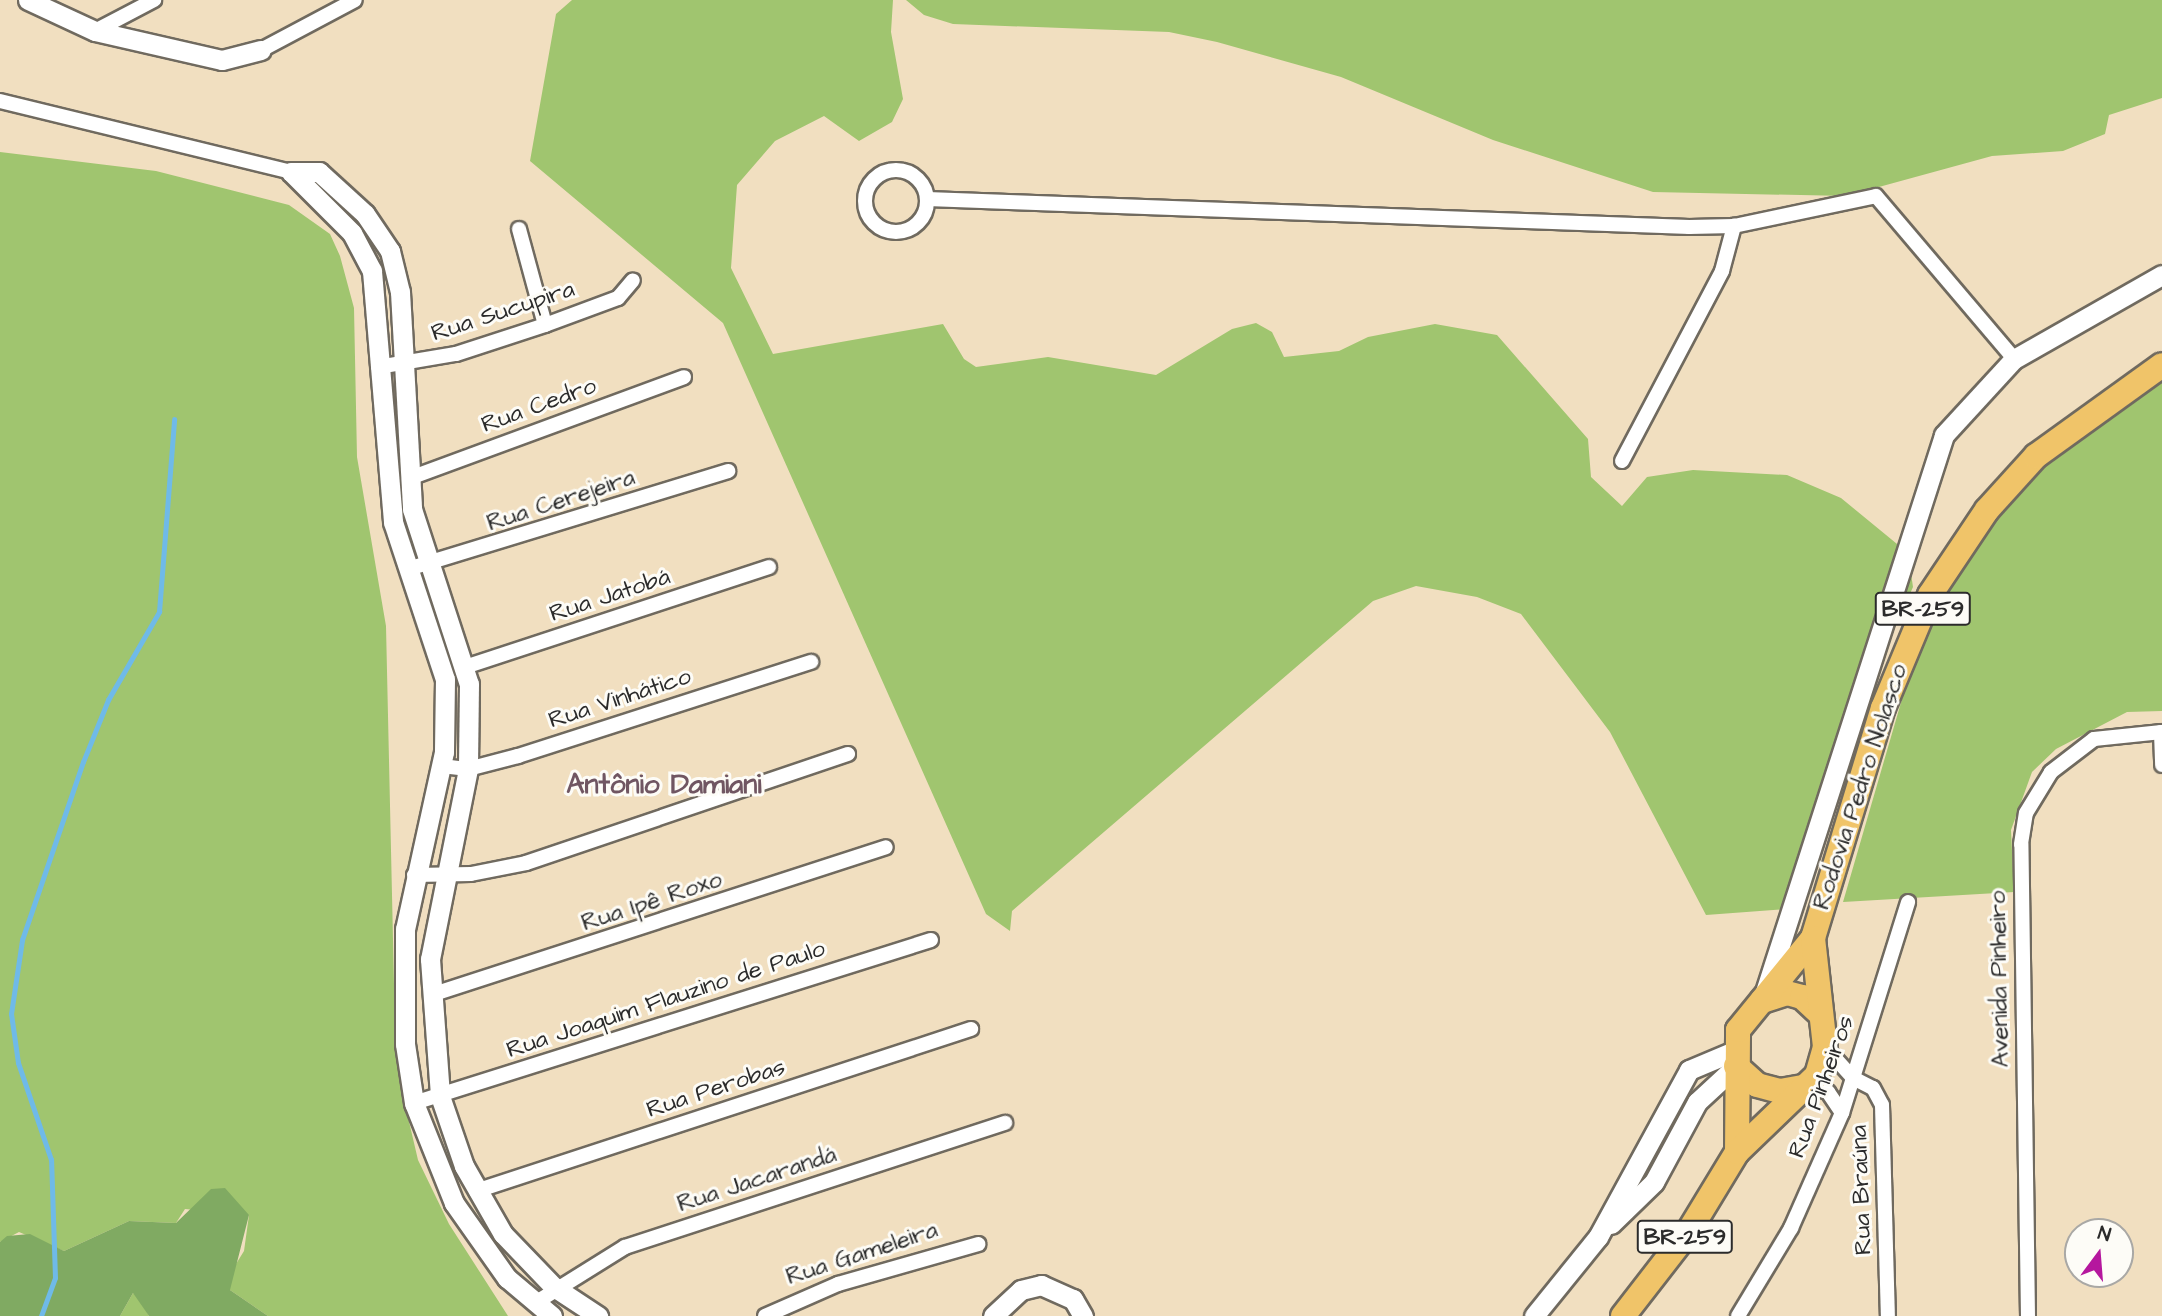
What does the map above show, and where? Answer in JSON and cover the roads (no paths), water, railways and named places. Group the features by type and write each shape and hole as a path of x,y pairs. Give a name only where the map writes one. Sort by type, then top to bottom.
{"highway":[{"name":"Rodovia Pedro Nolasco","path":"1623,1316 1689,1231 1737,1152 1807,1086 1820,1068 1825,1047 1814,938 1883,708 1930,595 1987,510 2036,456 2162,365"},
{"name":"Rodovia Pedro Nolasco","path":"1737,1152 1735,1059 1738,1030 1814,938"},
{"path":"1762,1000 1802,997 1821,1015"},
{"path":"1735,1059 1757,1085 1780,1091 1807,1086"}],"street":[{"path":"28,0 95,31 222,60 261,50 355,0"},
{"path":"95,31 154,0"},
{"path":"0,101 291,172 319,172 365,214 390,251 400,292 410,478 431,568 465,667 471,699 468,769 433,919 431,995 440,1096 476,1191 503,1234 554,1287 598,1316"},
{"path":"898,170 920,182 927,199 923,216 902,232 877,226 864,203 873,179 898,170"},
{"path":"291,172 365,251 376,298 378,367 388,491 408,569 445,678 442,766 414,875 403,995 414,1103 454,1203 488,1256 535,1303 552,1316"},
{"path":"927,199 1491,224 1734,226 1876,196 2014,359"},
{"path":"1622,461 1722,271 1734,226"},
{"path":"519,229 545,324"},
{"path":"1762,1000 1896,600 1933,459 1956,418 2014,359 2162,275"},
{"name":"Rua Sucupira","path":"378,367 403,367 545,324 618,298 633,280"},
{"name":"Rua Cedro","path":"410,478 684,377"},
{"name":"Rua Cerejeira","path":"408,569 431,568 727,471"},
{"name":"Rua Jatobá","path":"465,667 769,567"},
{"name":"Rua Vinhático","path":"442,766 468,769 811,662"},
{"path":"2161,732 2162,765"},
{"name":"Avenida Pinheiro","path":"2028,1316 2024,822 2039,786 2065,758 2094,739 2161,732"},
{"path":"414,875 444,874 526,863 848,754"},
{"name":"Rua Ipê Roxo","path":"431,995 886,847"},
{"name":"Rua Pinheiros","path":"1738,1316 1791,1228 1842,1113 1908,902"},
{"name":"Rua Joaquim Flauzino de Paulo","path":"414,1103 932,940"},
{"name":"Rua Perobas","path":"476,1191 971,1029"},
{"name":"Rua Braúna","path":"1825,1047 1853,1078 1873,1088 1882,1105 1888,1316"},
{"path":"1598,1237 1689,1070 1735,1059"},
{"path":"1534,1316 1598,1237 1654,1182 1697,1102 1735,1059"},
{"path":"1807,1086 1828,1092 1842,1113"},
{"name":"Rua Jacarandá","path":"535,1303 554,1287 625,1247 1005,1123"},
{"name":"Rua Gameleira","path":"765,1316 838,1284 978,1244"},
{"path":"993,1316 1021,1290 1041,1285 1073,1299 1083,1316"}],"waterway":[{"path":"41,1316 55,1278 51,1160 18,1063 11,1014 22,940 83,762 108,700 159,612 174,420"}],"district":[{"name":"Antônio Damiani","path":"664,785"}]}
